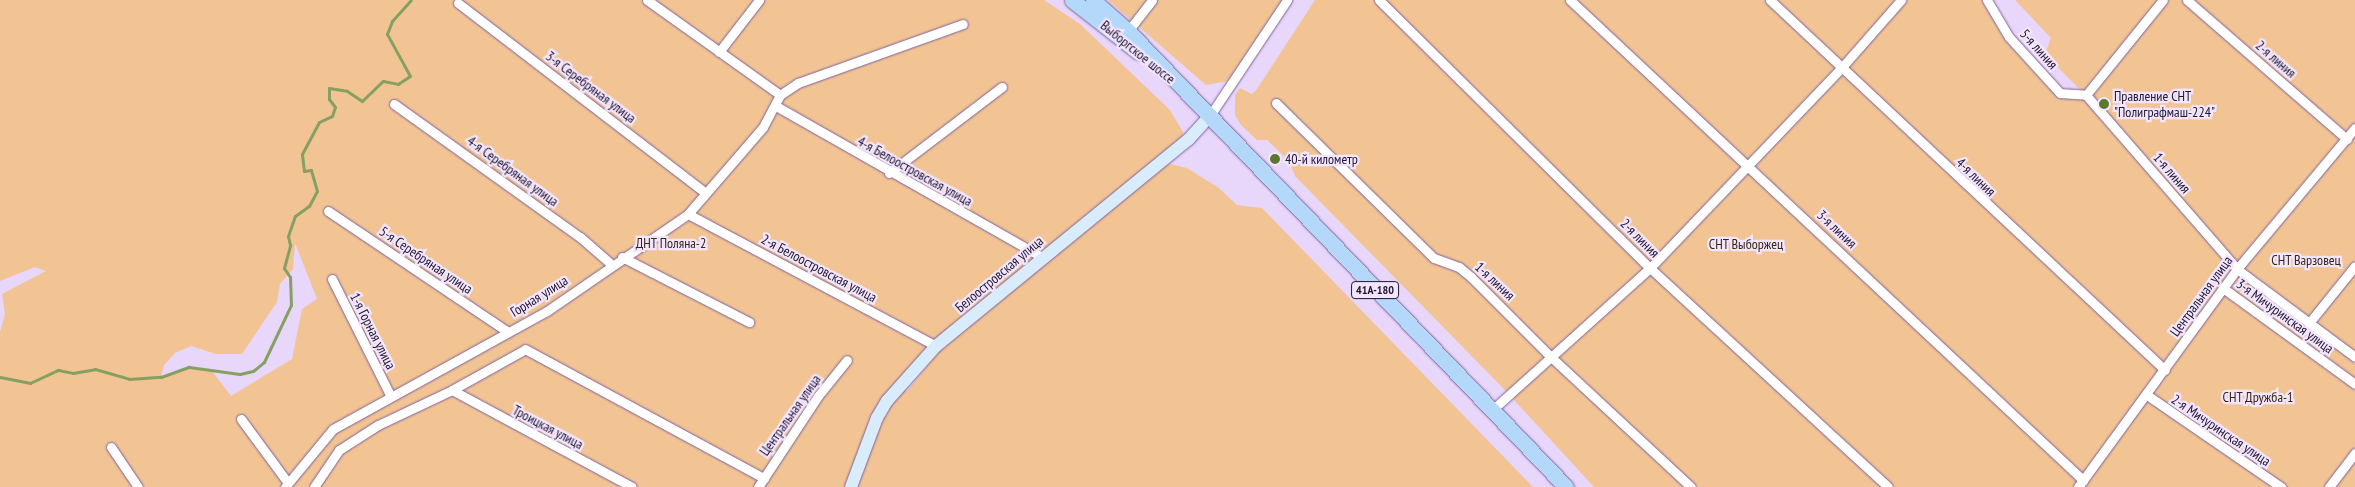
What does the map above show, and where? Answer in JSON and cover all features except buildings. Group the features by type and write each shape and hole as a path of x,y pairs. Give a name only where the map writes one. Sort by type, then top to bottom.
{"main road":[{"name":"Выборгское шоссе","path":"1072,0 1180,86"},
{"name":"Выборгское шоссе","path":"1093,0 1128,30 1209,117"},
{"name":"41А-180","path":"1209,117 1566,487"}],"street":[{"path":"647,0 780,95 798,83 963,24"},
{"path":"719,52 759,0"},
{"path":"1128,30 1151,0"},
{"path":"1209,117 1287,0"},
{"name":"2-я линия","path":"1379,0 1650,268 1888,487"},
{"name":"3-я линия","path":"1570,0 1748,164 2080,483"},
{"name":"4-я линия","path":"1770,0 1843,66 1989,208 2165,370"},
{"path":"1491,410 1650,268 1843,66 1901,0"},
{"name":"5-я линия","path":"1987,0 2009,37 2060,93 2086,95"},
{"path":"2086,95 2163,0"},
{"name":"2-я линия","path":"2187,0 2346,138"},
{"name":"3-я Серебряная улица","path":"458,3 706,193"},
{"path":"888,172 1002,87"},
{"name":"Горная улица","path":"287,485 333,429 390,395 547,311 611,264 688,214 776,106 780,95"},
{"name":"1-я линия","path":"2086,95 2237,269 2355,357"},
{"name":"1-я линия","path":"1276,103 1434,258 1459,267 1471,277 1551,357 1691,487"},
{"name":"4-я Серебряная улица","path":"394,104 580,237 611,264"},
{"name":"4-я Белоостровская улица","path":"776,106 888,172 1042,257"},
{"name":"Белоостровская улица","path":"851,487 882,409 936,346 1042,257 1189,139 1209,117"},
{"name":"Центральная улица","path":"2080,483 2147,395 2237,269 2355,128"},
{"name":"5-я Серебряная улица","path":"328,211 508,332"},
{"name":"2-я Белоостровская улица","path":"688,214 936,346"},
{"path":"622,257 749,322"},
{"path":"2309,323 2355,266"},
{"name":"1-я Горная улица","path":"332,279 390,395"},
{"name":"3-я Мичуринская улица","path":"2223,288 2355,384"},
{"path":"319,486 339,450 378,425 452,390 524,350 764,478"},
{"name":"Центральная улица","path":"758,487 818,396 847,360"},
{"name":"Троицкая улица","path":"452,390 632,487"},
{"name":"2-я Мичуринская улица","path":"2147,395 2281,487"},
{"path":"240,419 287,485"},
{"path":"110,447 138,487"},
{"path":"2329,487 2355,453"}],"green space":[{"name":"ДНТ Поляна-2","path":"0,0 1044,0 1080,24 1170,110 1183,132 1182,139 1162,162 1187,168 1219,188 1237,205 1262,208 1533,487 0,487 0,332 5,314 2,294 46,271 35,267 0,281","holes":["295,243 317,299 302,309 292,359 231,396 212,371 189,367 161,377 164,365 175,353 191,346 216,354 242,354 277,302 280,284 293,269","926,358 929,364 907,391 900,386"]},
{"path":"1108,0 1287,0 1234,80 1206,85"},
{"name":"СНТ Выборжец","path":"1315,0 1986,0 2010,34 2060,93 2086,96 2045,54 2051,38 2015,0 2355,0 2355,487 1594,487 1503,388 1295,176 1289,161 1267,140 1257,140 1241,125 1235,115 1235,95 1240,88 1252,94 1257,89"}],"waterway":[{"path":"0,377 30,383 58,370 73,373 95,369 129,379 161,377 189,367 240,374 253,371 264,362 291,305 290,277 284,268 290,245 288,236 295,216 309,206 317,191 311,170 304,171 302,154 319,122 332,116 335,107 329,99 329,88 347,91 362,101 383,81 398,84 410,76 387,34 392,21 411,0"}],"place":[{"name":"Правление СНТ \"Полиграфмаш-224\"","path":"2104,104"},
{"name":"40-й километр","path":"1275,159"}],"park label":[{"name":"СНТ Варзовец","path":"2306,260"},
{"name":"СНТ Дружба-1","path":"2258,397"}]}
